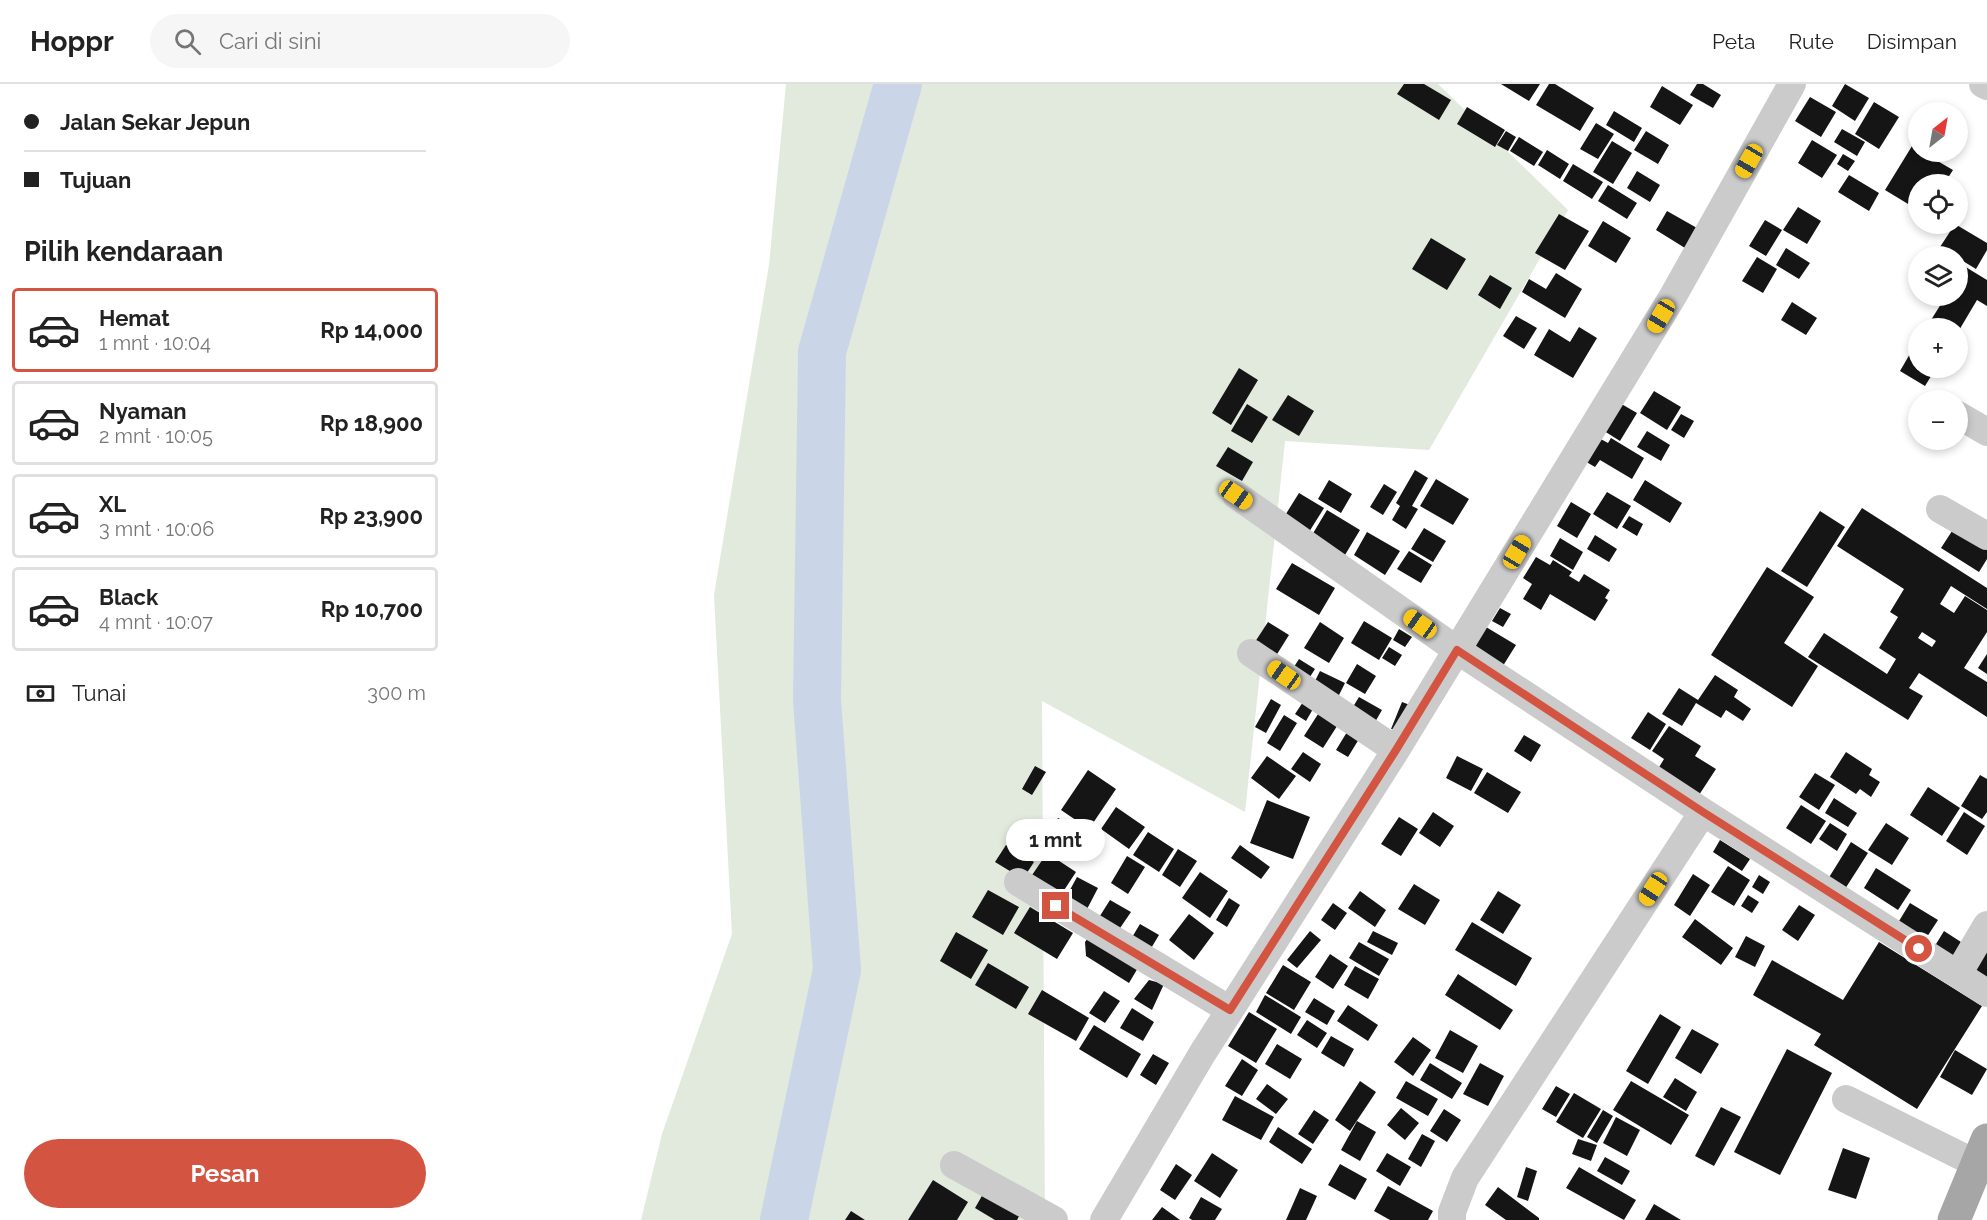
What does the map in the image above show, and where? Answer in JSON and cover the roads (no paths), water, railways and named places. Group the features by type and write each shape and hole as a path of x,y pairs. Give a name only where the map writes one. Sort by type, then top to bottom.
{"main road":[{"path":"1954,1220 1982,1152"}],"street":[{"path":"1104,1220 1137,1161 1230,1010 1396,750 1673,296 1792,84"},
{"path":"1968,421 1987,432"},
{"path":"1236,495 1457,650 1703,812 1987,993"},
{"path":"1940,509 1987,536"},
{"path":"1251,653 1396,750"},
{"path":"1452,1220 1452,1212 1465,1178 1703,812"},
{"path":"1018,882 1230,1010"},
{"path":"1958,974 1987,925"},
{"path":"1846,1099 1982,1152"},
{"path":"954,1166 1054,1220"}],"waterway":[{"path":"784,1220 837,970 817,700 822,352 898,84"}]}
